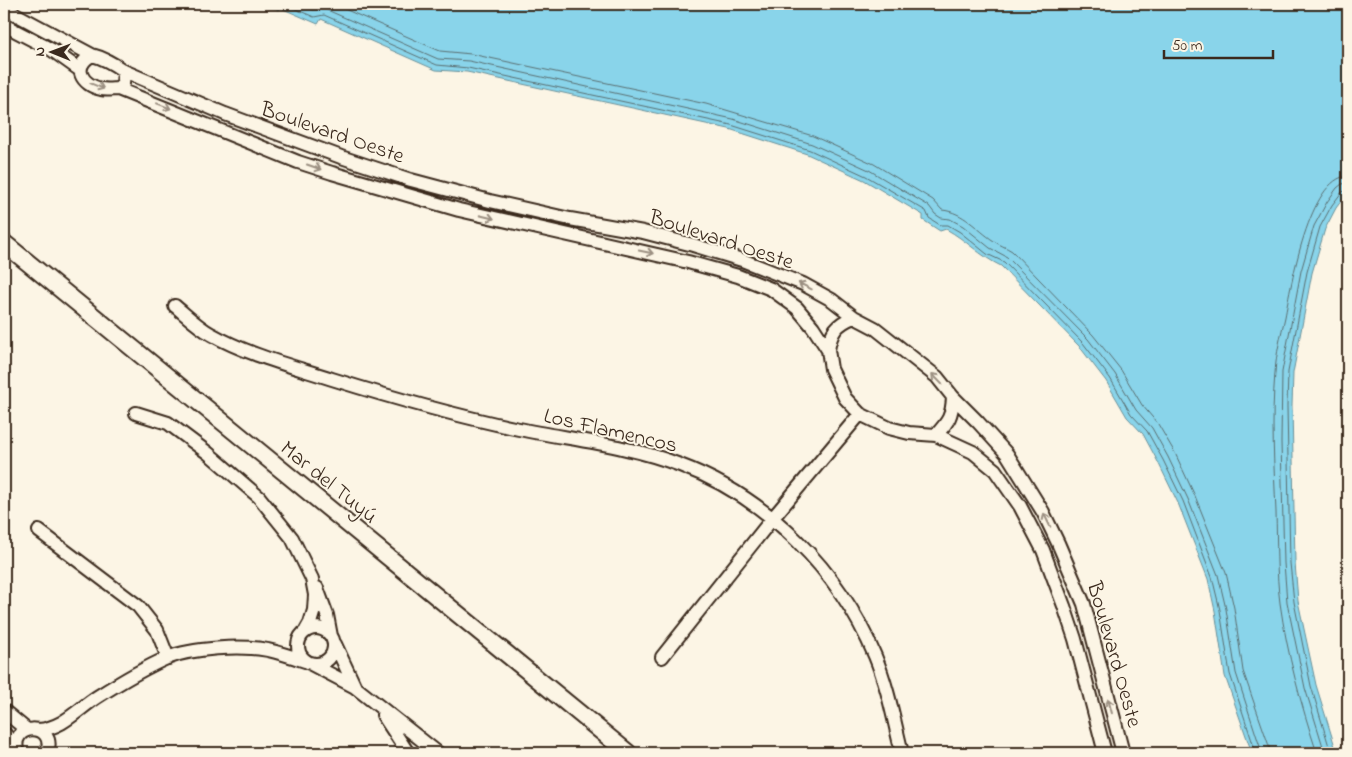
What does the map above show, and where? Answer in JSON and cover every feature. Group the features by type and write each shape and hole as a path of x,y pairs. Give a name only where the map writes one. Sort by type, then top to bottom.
{"street":[{"path":"4,8 92,55 101,57 124,71 123,84 118,89 104,90 91,85 84,78 80,70 52,50 4,25"},
{"path":"80,70 81,64 92,55"},
{"name":"Boulevard Oeste","path":"124,71 225,114 341,157 411,180 570,219 643,232 742,260 803,284 832,300 854,317 876,328 937,377 953,397 1007,454 1043,512 1084,604 1123,753"},
{"name":"Boulevard Oeste","path":"118,89 332,174 459,210 688,262 738,276 771,290 797,308 813,327 828,350 831,370 846,398 860,414 889,428 909,433 936,435 973,452 995,470 1020,506 1043,550 1075,639 1105,753"},
{"path":"217,128 225,114"},
{"path":"459,210 464,194"},
{"name":"Mar del Tuyú","path":"4,243 628,753"},
{"path":"688,262 693,245"},
{"name":"Los Flamencos","path":"175,306 212,334 257,355 345,383 444,411 519,429 637,452 680,465 715,480 747,498 796,539 824,569 847,600 876,657 886,687 902,753"},
{"path":"828,350 830,336 842,321 854,317"},
{"path":"936,435 948,422 952,412 953,397"},
{"path":"17,752 19,736 33,730 49,729 70,718 96,698 138,672 168,658 194,651 246,648 268,650 317,664 329,659 334,648 325,608 292,538 259,497 208,453 168,423 152,416 136,413"},
{"path":"662,656 772,519 860,414"},
{"path":"39,531 138,606 157,630 168,658"},
{"path":"1043,550 1058,543"},
{"path":"312,579 315,595 314,610 299,639 298,650 308,662 354,687 430,751"},
{"path":"268,650 283,646 304,632 317,627 328,631 354,687"},
{"path":"376,704 408,753"},
{"path":"4,711 47,737 48,750"},
{"path":"48,750 70,718"},
{"path":"4,733 17,752"}],"water":[{"path":"265,4 1348,4 1348,192 1336,208 1325,229 1312,273 1293,373 1292,406 1295,563 1298,601 1316,685 1337,753 1252,753 1225,676 1208,579 1178,503 1158,462 1143,434 1127,417 1106,381 1079,346 1001,266 986,258 946,229 940,231 923,220 923,215 864,180 807,154 729,129 467,72 436,70 321,19 318,24 281,8 279,10"}]}
